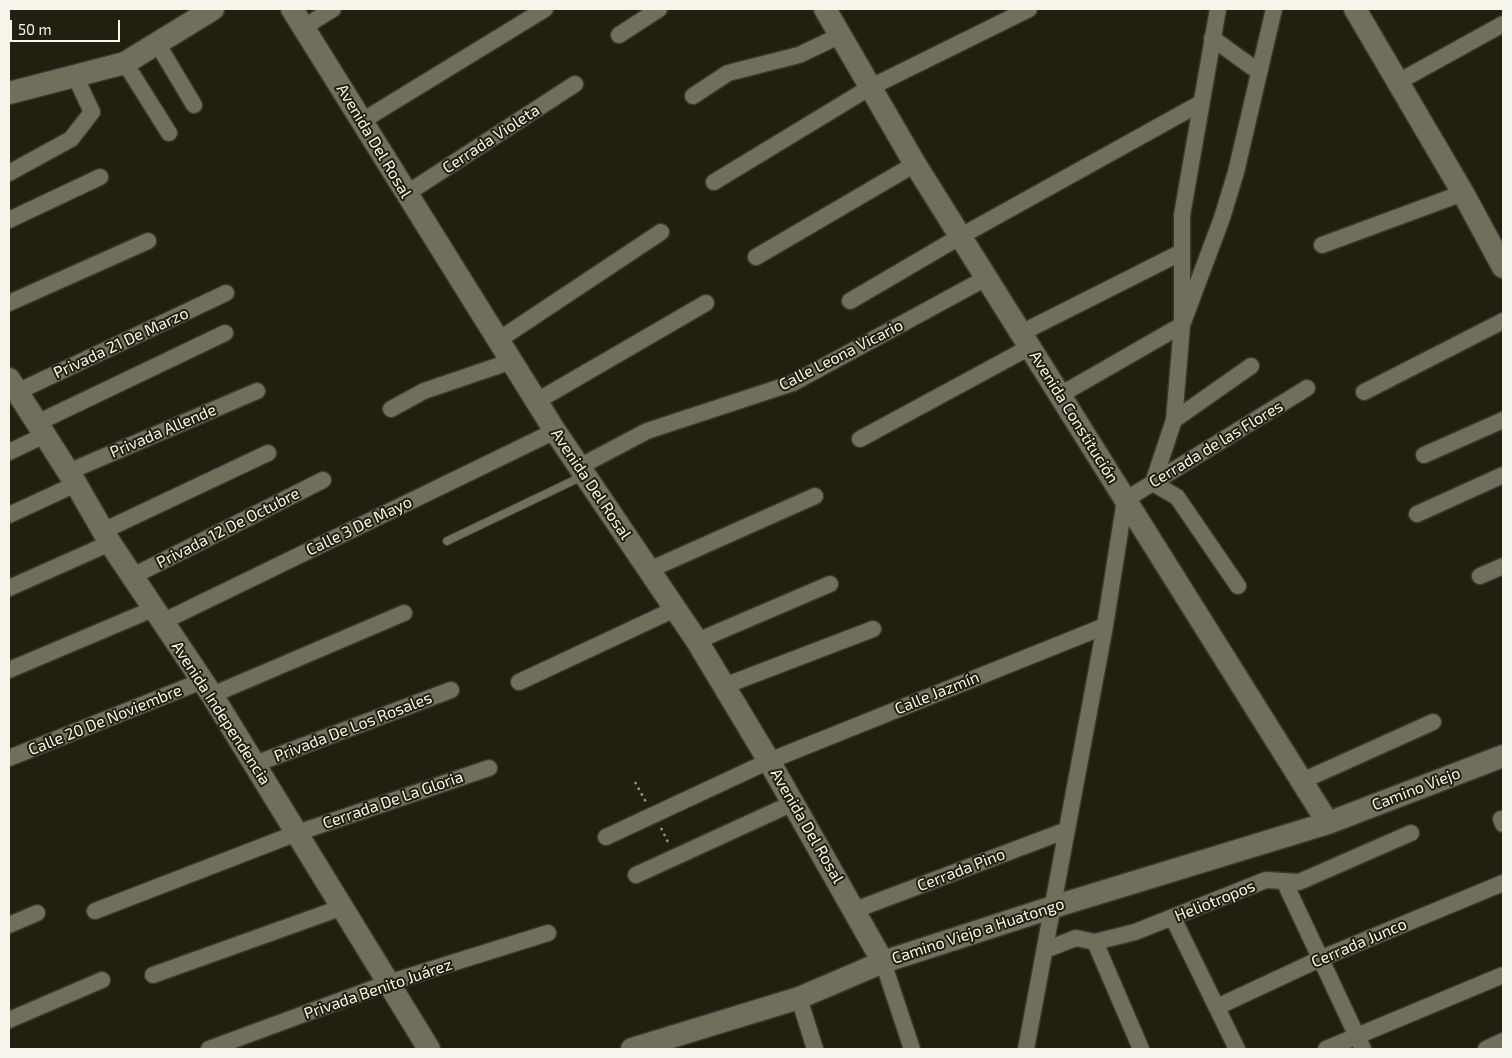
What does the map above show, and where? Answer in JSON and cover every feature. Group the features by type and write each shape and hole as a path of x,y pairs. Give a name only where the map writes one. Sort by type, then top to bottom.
{"main road":[{"path":"9,93 125,63 213,9"},
{"name":"Avenida Constitución","path":"825,9 869,88 915,164 988,277 1125,500 1328,823"},
{"path":"1355,9 1463,193 1503,267"},
{"name":"Avenida Del Rosal","path":"298,18 406,194 500,339 555,431 698,641 855,910 882,962"},
{"name":"Avenida Independencia","path":"11,383 72,478 107,537 255,764 429,1049"},
{"name":"Camino Viejo","path":"1328,823 1503,756"},
{"name":"Camino Viejo a Huatongo","path":"632,1049 798,998 882,962 1053,906 1328,823"}],"street":[{"path":"298,18 333,9"},
{"path":"362,121 545,9"},
{"path":"619,35 659,9"},
{"path":"714,182 869,88 1029,9"},
{"path":"1218,9 1182,215 1180,253 1182,325 1174,420 1153,483 1177,497 1238,586"},
{"path":"1060,395 1182,325 1222,218 1236,172 1274,9"},
{"path":"1398,82 1503,24"},
{"path":"694,96 728,72 799,55 841,35"},
{"path":"1212,38 1259,72"},
{"path":"157,43 194,105"},
{"path":"125,63 169,133"},
{"path":"9,173 71,140 92,112 75,76"},
{"name":"Cerrada Violeta","path":"406,194 575,84"},
{"path":"850,301 961,236 1200,104"},
{"path":"756,256 915,164"},
{"path":"9,220 100,177"},
{"path":"1322,245 1463,193"},
{"path":"500,339 661,232"},
{"path":"9,303 148,241"},
{"path":"860,439 1026,340 1180,253"},
{"name":"Calle Leona Vicario","path":"582,471 647,431 793,383 988,277"},
{"name":"Privada 21 De Marzo","path":"11,383 226,293"},
{"path":"537,402 706,303"},
{"path":"1364,392 1503,321"},
{"path":"9,452 41,429 225,333"},
{"path":"391,409 424,391 512,361"},
{"path":"1174,420 1250,366"},
{"name":"Cerrada de las Flores","path":"1125,500 1307,388"},
{"name":"Privada Allende","path":"9,515 72,478 257,391"},
{"path":"1424,455 1503,420"},
{"name":"Calle 3 De Mayo","path":"9,670 158,615 555,431"},
{"path":"9,588 268,454"},
{"path":"1417,514 1503,475"},
{"name":"Privada 12 De Octubre","path":"133,576 323,480"},
{"path":"648,570 815,496"},
{"path":"1027,1049 1105,626 1125,500"},
{"path":"1480,576 1503,566"},
{"path":"698,641 830,584"},
{"path":"519,682 676,609"},
{"name":"Calle 20 De Noviembre","path":"9,758 207,688 404,613"},
{"name":"Calle Jazmín","path":"606,837 769,761 1105,626"},
{"path":"724,686 873,629"},
{"name":"Privada De Los Rosales","path":"255,764 451,690"},
{"path":"1302,781 1433,722"},
{"name":"Cerrada De La Gloria","path":"95,911 297,833 489,768"},
{"path":"636,875 793,802"},
{"name":"Cerrada Pino","path":"855,910 1067,830"},
{"name":"Heliotropos","path":"1045,950 1076,938 1095,942 1135,932 1266,880 1299,882 1411,833"},
{"path":"1284,881 1322,958 1360,1043"},
{"name":"Cerrada Junco","path":"1217,1007 1322,958 1503,883"},
{"path":"152,975 342,907"},
{"path":"9,925 37,913"},
{"path":"1173,918 1237,1049"},
{"name":"Privada Benito Juárez","path":"209,1049 388,983 548,932"},
{"path":"1095,942 1141,1049"},
{"path":"882,962 912,1049"},
{"path":"1326,1049 1360,1043 1503,975"},
{"path":"9,1020 102,980"},
{"path":"798,998 815,1049"},
{"path":"1486,1049 1503,1041"}],"lane":[{"path":"447,541 582,471"}]}
